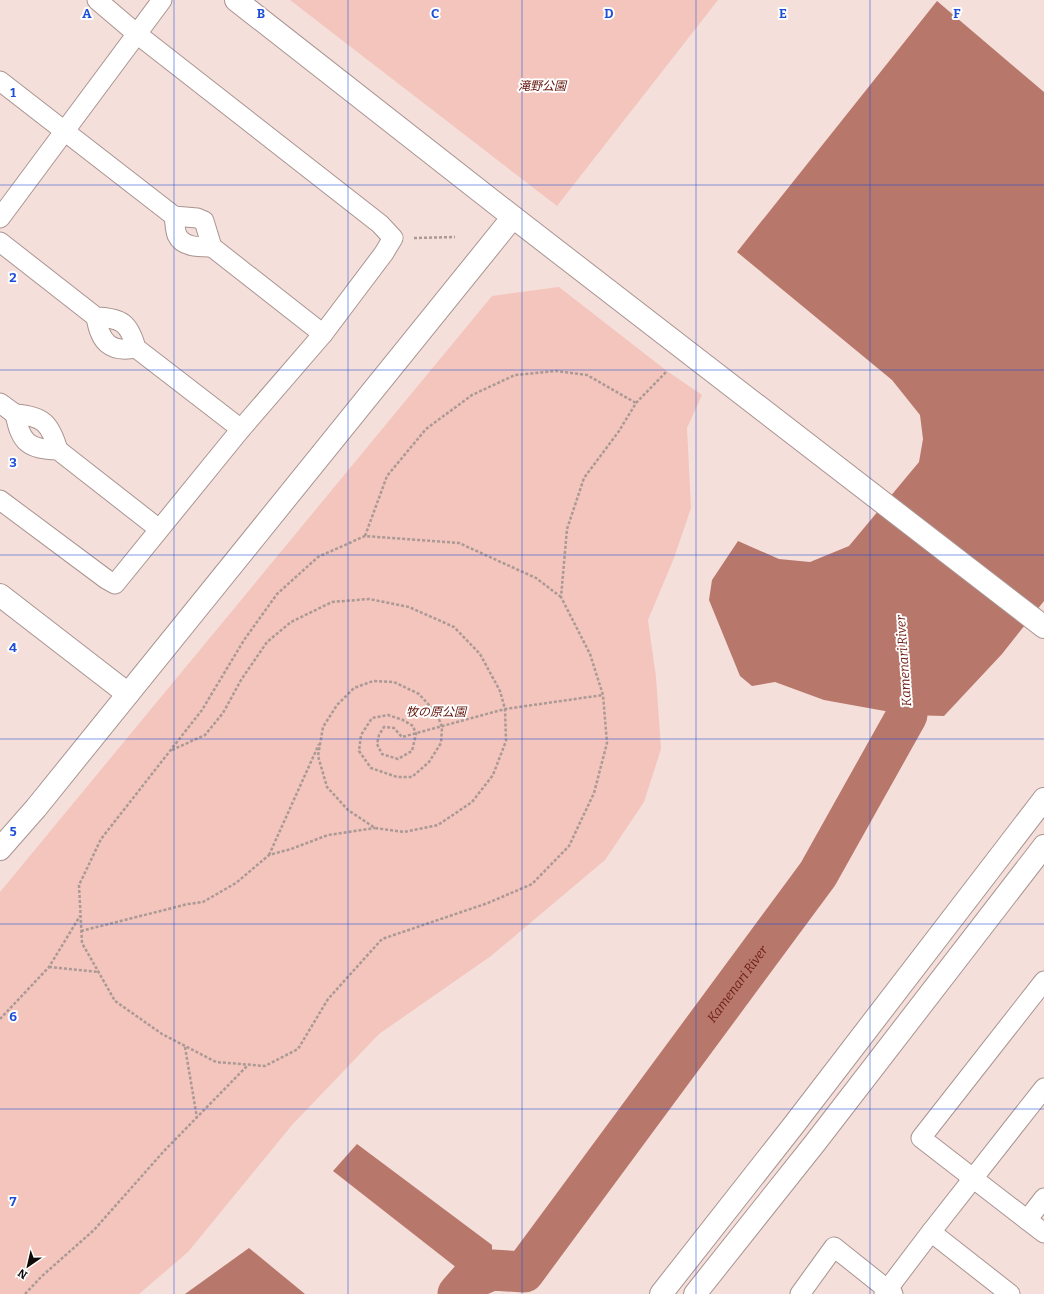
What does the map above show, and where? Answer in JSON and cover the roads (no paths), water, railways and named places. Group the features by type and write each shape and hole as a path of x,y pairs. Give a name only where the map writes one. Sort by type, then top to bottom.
{"street":[{"path":"0,500 106,579 115,584 241,429 323,334 394,238 380,224 137,34 97,0"},
{"path":"0,218 162,0"},
{"path":"236,0 513,217 1044,627"},
{"path":"0,81 174,216 197,218 204,221 212,247 323,334"},
{"path":"174,216 178,236 185,243 196,247 212,247"},
{"path":"0,849 36,808 513,217"},
{"path":"0,242 96,317 111,317 123,322 133,336 136,348 241,429"},
{"path":"96,317 102,338 109,345 117,349 125,350 136,348"},
{"path":"0,403 15,414 30,415 49,426 58,450 159,529"},
{"path":"15,414 18,431 27,443 44,450 58,450"},
{"path":"0,595 128,694"},
{"path":"661,1294 793,1126 1044,799"},
{"path":"695,1294 810,1149 1044,846"},
{"path":"1044,981 921,1138 1044,1233"},
{"path":"800,1294 834,1247 888,1293 931,1232 1044,1088"},
{"path":"1027,1220 1044,1198"},
{"path":"931,1232 1010,1294"}],"water":[{"path":"937,1 1044,92 1044,601 1002,654 944,716 907,715 824,700 775,682 752,686 740,676 709,600 712,580 738,541 779,559 810,562 849,546 919,462 923,439 920,415 892,380 737,252"},
{"path":"357,1144 492,1245 492,1270 471,1279 333,1171"},
{"path":"249,1248 305,1294 185,1294"}],"waterway":[{"name":"Kamenari River","path":"458,1294 471,1279 492,1270 524,1272 818,874 907,715 903,658"}],"park label":[{"name":"滝野公園","path":"542,86"},
{"name":"牧の原公園","path":"436,712"}]}
